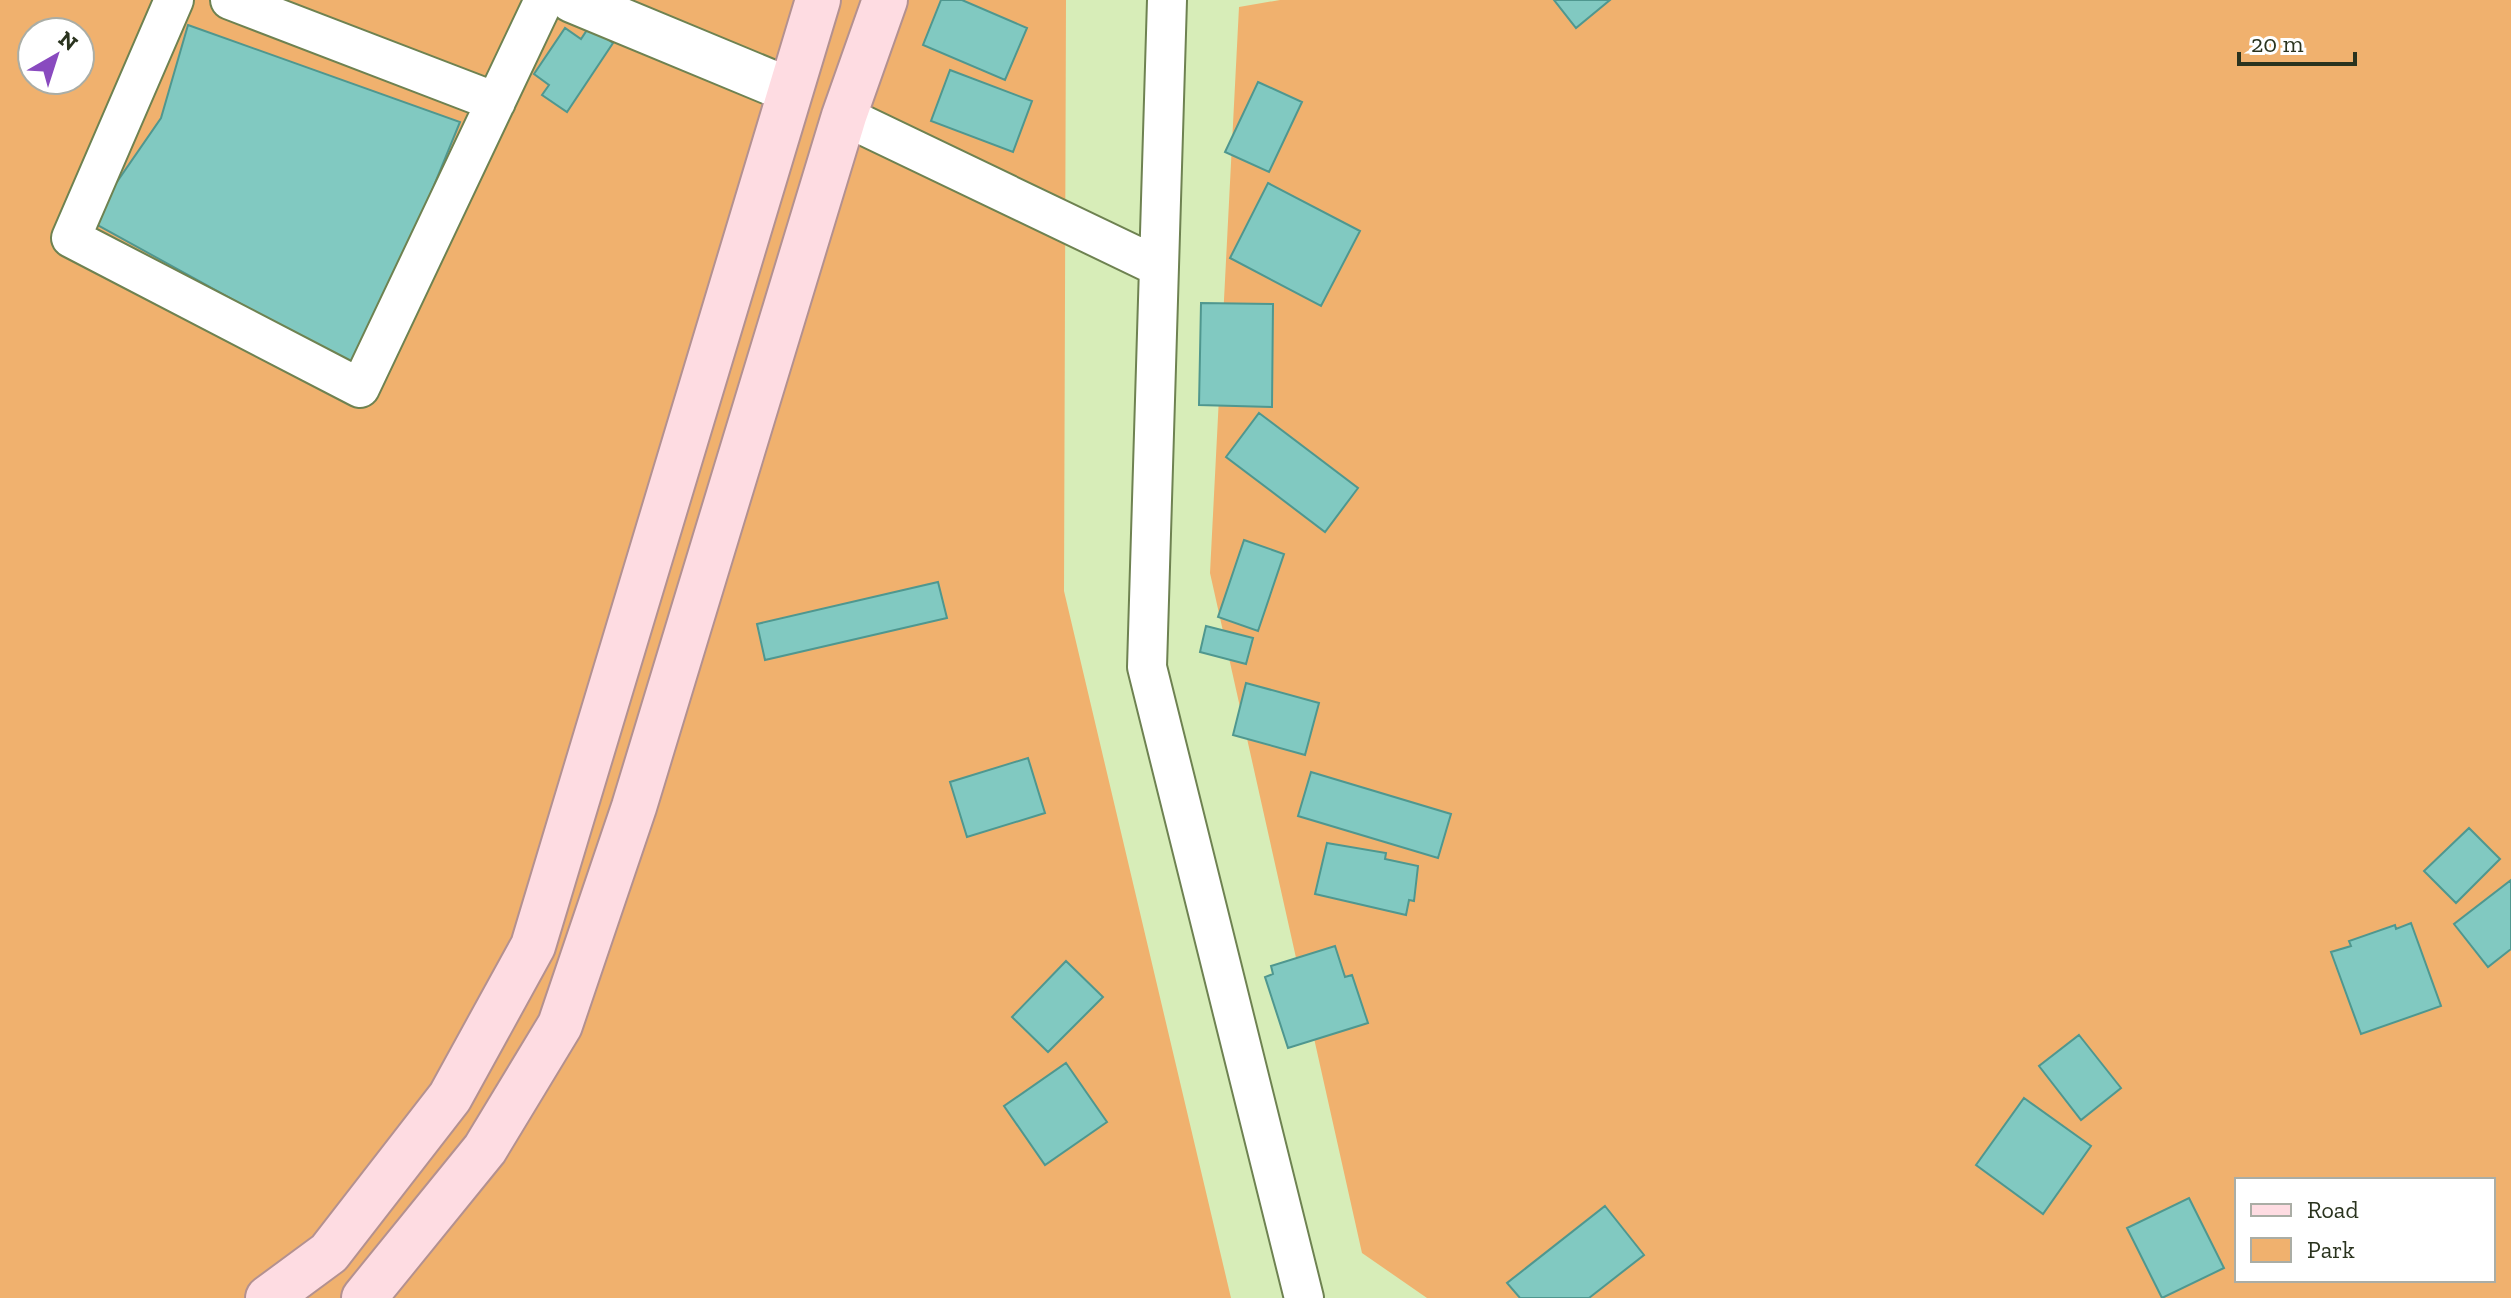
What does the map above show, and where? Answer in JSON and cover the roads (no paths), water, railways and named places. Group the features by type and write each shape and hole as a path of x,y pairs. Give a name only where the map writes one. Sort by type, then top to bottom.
{"main road":[{"path":"268,1298 329,1253 450,1097 533,946 818,0"},
{"path":"364,1298 485,1149 560,1025 634,807 844,116 885,0"}],"street":[{"path":"174,0 71,238 360,388 544,0"},
{"path":"230,0 496,102"},
{"path":"572,0 789,90"},
{"path":"1167,0 1147,667 1304,1298"},
{"path":"844,116 1159,267"}]}
